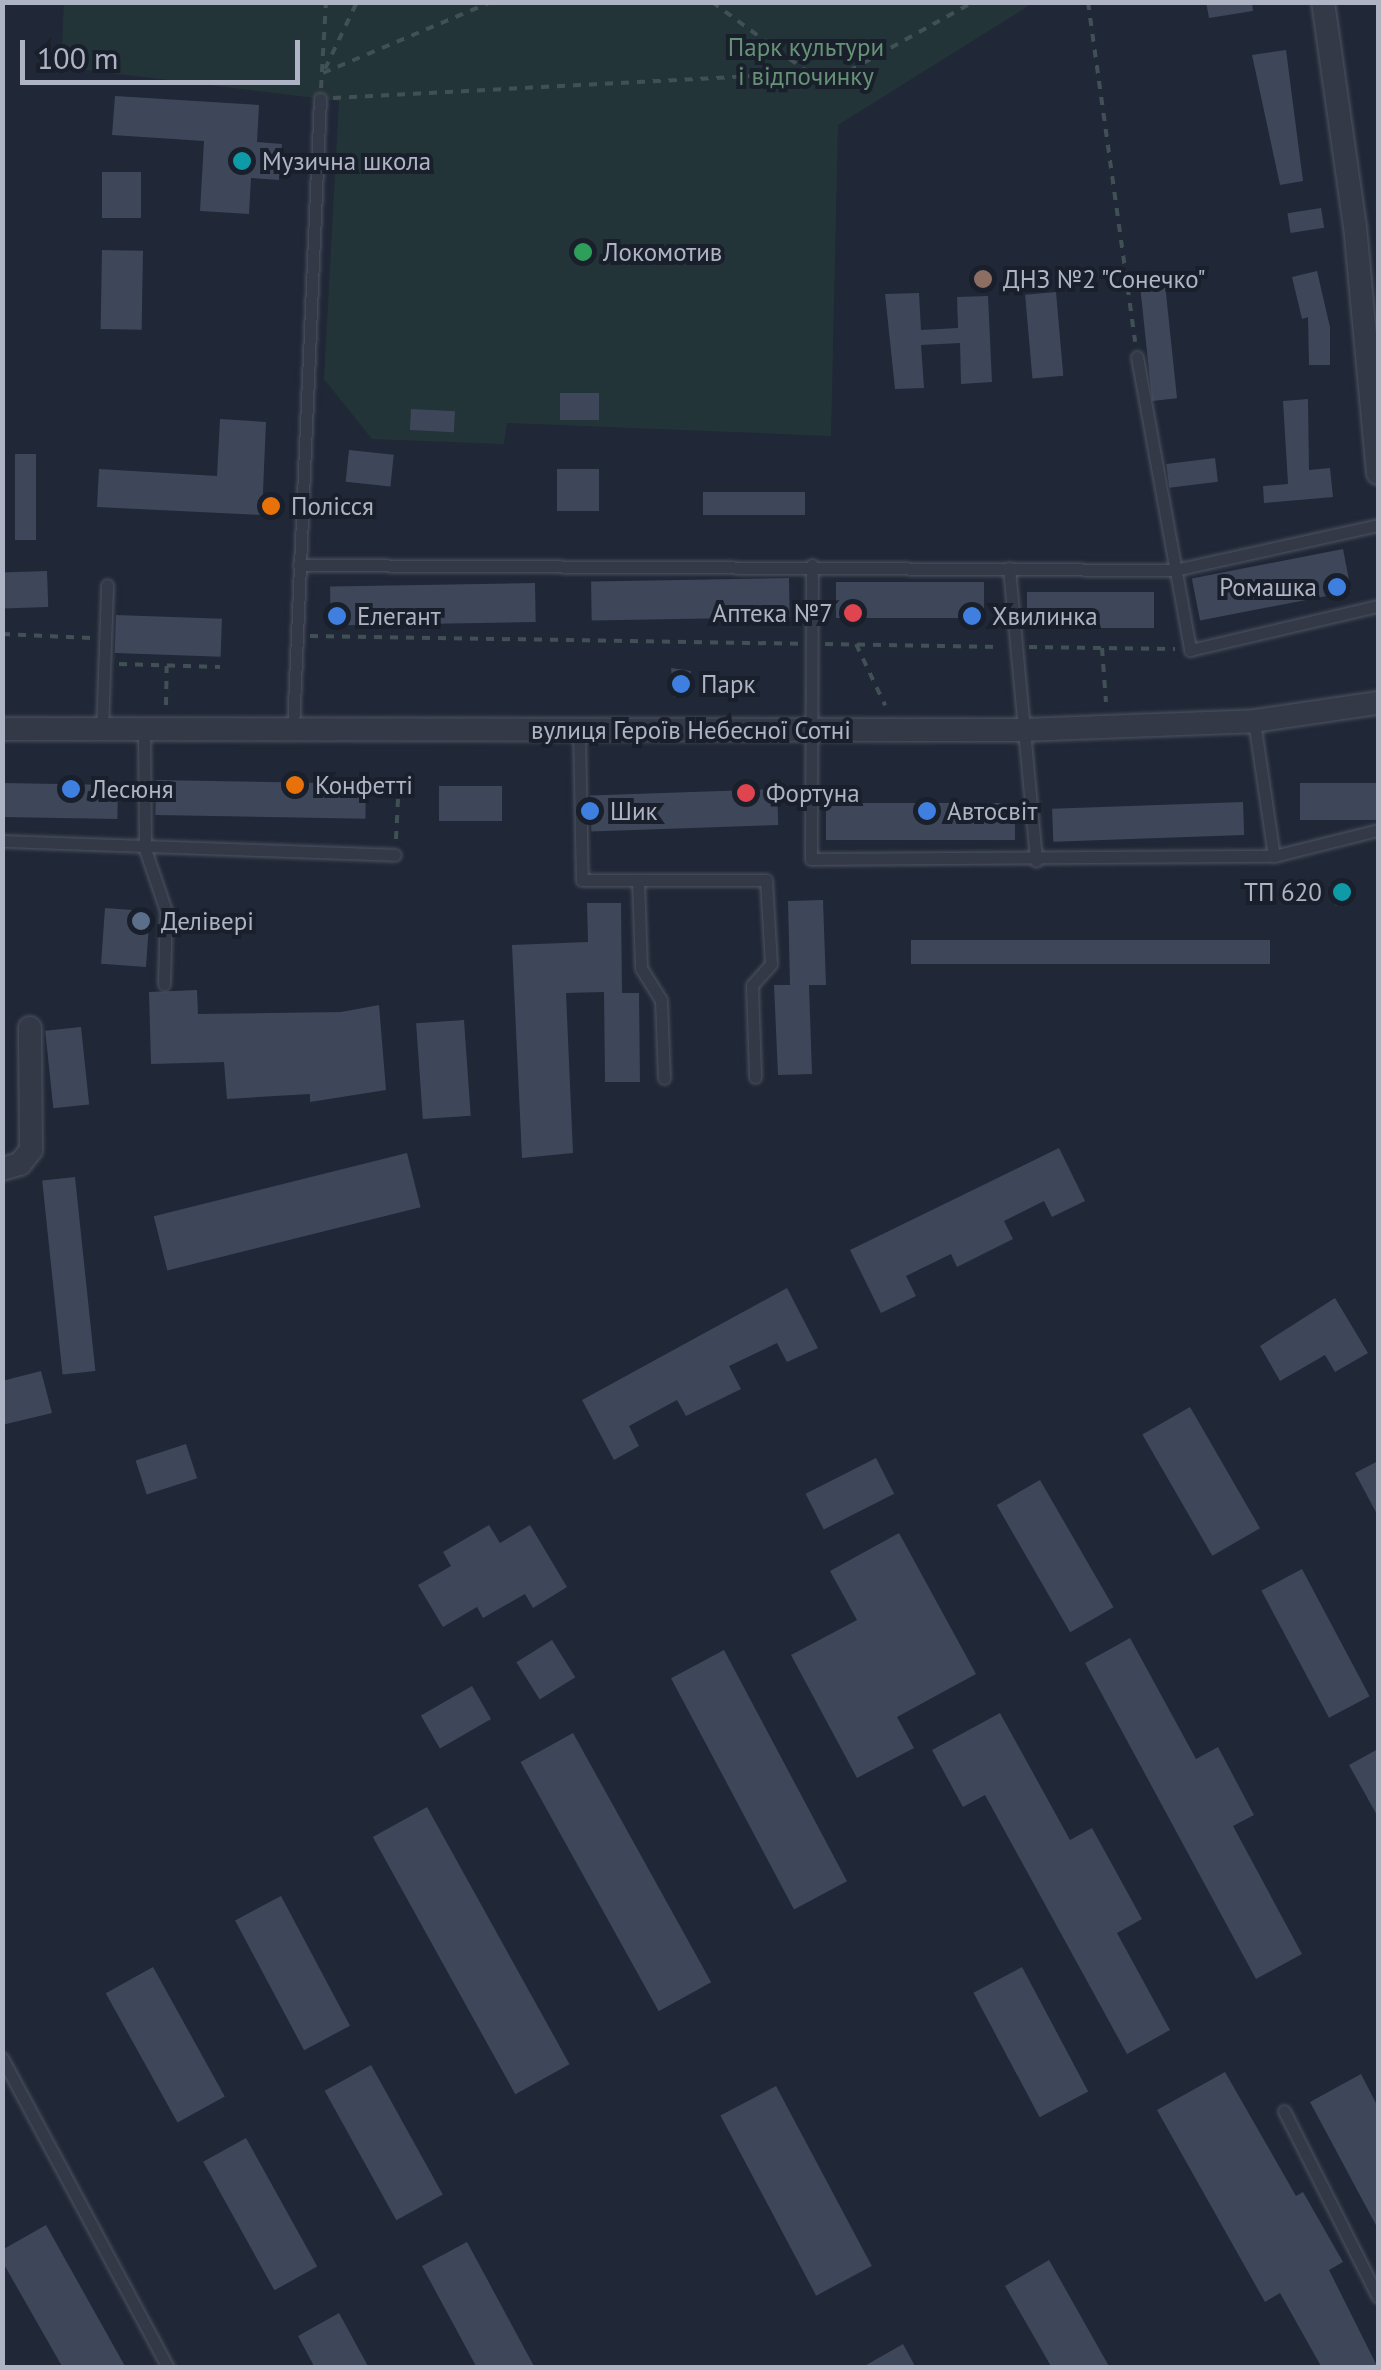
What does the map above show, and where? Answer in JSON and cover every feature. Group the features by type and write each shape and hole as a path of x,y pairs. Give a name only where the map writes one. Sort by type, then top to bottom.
{"street":[{"path":"1324,2 1367,222 1378,473"},
{"name":"вулиця Героїв Небесної Сотні","path":"2,730 1024,730 1254,721 1378,703"},
{"path":"2,1168 20,1164 31,1150 30,1028"}],"lane":[{"path":"293,731 320,99"},
{"path":"1137,357 1190,650 1378,606"},
{"path":"300,565 1176,570 1378,525"},
{"path":"812,566 811,859 1036,861 1274,856 1378,830"},
{"path":"1008,568 1036,861"},
{"path":"102,731 107,585"},
{"path":"1254,721 1274,856"},
{"path":"579,730 582,880 766,880 771,964 752,986 756,1078"},
{"path":"144,732 144,849 166,911 164,984"},
{"path":"2,841 144,849 395,854"},
{"path":"638,880 641,968 661,1000 664,1078"},
{"path":"2,2058 168,2368"},
{"path":"1284,2111 1378,2298"}],"path":[{"path":"326,2 320,99 813,76 849,71 973,2"},
{"path":"322,73 357,2"},
{"path":"322,73 490,2"},
{"path":"712,2 813,76"},
{"path":"1088,2 1137,357"},
{"path":"2,634 106,639"},
{"path":"296,636 1190,650"},
{"path":"856,644 885,705"},
{"path":"1102,648 1106,702"},
{"path":"104,663 220,667"},
{"path":"166,705 167,666"},
{"path":"395,854 399,779"}],"green space":[{"name":"Локомотив","path":"64,3 1033,3 838,125 831,436 507,423 504,444 372,439 324,379 339,101 61,67"}],"building":[{"path":"1206,2 1252,2 1253,11 1209,18"},
{"path":"1286,50 1303,181 1280,185 1252,55"},
{"name":"Музична школа","path":"115,96 259,105 257,142 282,144 279,180 251,178 249,214 200,211 204,141 112,135"},
{"path":"102,172 141,172 141,218 102,218"},
{"path":"1321,208 1324,228 1291,233 1287,213"},
{"path":"102,250 143,251 142,330 101,329"},
{"path":"1317,271 1330,327 1330,365 1309,365 1308,317 1302,319 1292,277"},
{"path":"1165,284 1177,398 1152,401 1140,287"},
{"path":"1056,292 1063,376 1032,378 1025,295"},
{"path":"919,293 921,330 958,328 957,297 988,296 992,382 961,384 960,343 921,345 924,388 895,389 885,294"},
{"path":"560,393 599,393 599,420 560,420"},
{"path":"1308,399 1309,470 1330,468 1333,497 1264,503 1263,486 1288,484 1283,401"},
{"path":"411,409 455,411 454,432 410,430"},
{"path":"220,419 266,422 262,515 97,507 99,469 217,476"},
{"path":"349,450 394,455 390,487 346,482"},
{"path":"15,454 36,454 36,540 15,540"},
{"path":"1215,458 1218,482 1169,488 1166,464"},
{"path":"557,469 599,469 599,511 557,511"},
{"path":"703,492 805,492 805,515 703,515"},
{"path":"1343,549 1351,591 1200,621 1192,578"},
{"path":"47,571 48,607 3,609 2,573"},
{"path":"789,578 790,617 592,620 591,581"},
{"path":"836,582 984,582 984,618 836,618"},
{"path":"535,583 536,622 331,626 330,587"},
{"path":"1027,592 1154,592 1154,628 1027,628"},
{"path":"116,615 222,619 221,657 115,653"},
{"name":"Парк","path":"671,668 691,671 688,696 674,697"},
{"path":"156,780 366,784 365,819 155,815"},
{"path":"2,783 118,785 117,819 2,817"},
{"path":"1300,783 1378,783 1378,820 1300,820"},
{"path":"439,786 502,786 502,821 439,821"},
{"path":"777,789 778,825 591,832 590,796"},
{"path":"1243,802 1244,835 1053,842 1052,809"},
{"path":"826,803 1015,803 1015,840 826,840"},
{"name":"ТП 620","path":"1347,879 1354,900 1336,906 1329,885"},
{"path":"823,900 826,985 809,985 812,1074 778,1075 774,985 790,985 788,901"},
{"path":"587,903 621,903 622,993 639,993 640,1082 605,1082 604,992 566,993 573,1153 522,1158 512,945 588,942"},
{"path":"105,908 150,911 146,967 101,964"},
{"path":"911,940 1270,940 1270,964 911,964"},
{"path":"197,990 198,1014 341,1012 379,1005 386,1090 310,1102 310,1094 227,1099 224,1062 151,1064 149,992"},
{"path":"464,1020 471,1116 423,1119 416,1023"},
{"path":"81,1027 89,1105 53,1108 45,1031"},
{"path":"1059,1148 1085,1201 1052,1217 1044,1201 1004,1221 1013,1239 957,1267 951,1254 906,1276 916,1296 881,1313 850,1250"},
{"path":"407,1153 421,1207 167,1270 154,1216"},
{"path":"75,1177 95,1371 63,1374 42,1180"},
{"path":"787,1288 818,1348 787,1362 777,1343 729,1366 741,1389 686,1416 677,1400 629,1426 639,1446 614,1460 582,1400"},
{"path":"1335,1298 1368,1353 1335,1372 1325,1355 1280,1381 1260,1346"},
{"path":"41,1371 52,1413 2,1425 2,1381"},
{"path":"1190,1407 1260,1528 1212,1556 1142,1434"},
{"path":"186,1444 197,1478 147,1495 136,1460"},
{"path":"876,1458 894,1494 824,1530 806,1494"},
{"path":"1378,1461 1378,1516 1355,1473"},
{"path":"1040,1480 1114,1607 1070,1632 997,1505"},
{"path":"489,1525 500,1543 530,1525 567,1587 533,1608 525,1594 483,1618 477,1607 443,1627 418,1585 451,1566 443,1552"},
{"path":"899,1533 976,1674 897,1717 914,1748 857,1778 791,1655 857,1620 830,1571"},
{"path":"1302,1569 1370,1696 1329,1718 1261,1591"},
{"path":"1130,1638 1196,1759 1218,1747 1254,1815 1233,1826 1302,1954 1256,1979 1085,1663"},
{"path":"552,1640 575,1677 540,1700 516,1662"},
{"path":"724,1650 847,1881 794,1910 671,1678"},
{"path":"472,1686 491,1719 440,1748 421,1716"},
{"path":"1000,1713 1070,1840 1092,1828 1142,1919 1117,1933 1170,2030 1127,2054 985,1795 963,1807 932,1750"},
{"path":"573,1733 711,1982 659,2011 521,1762"},
{"path":"1378,1749 1378,1817 1349,1765"},
{"path":"427,1807 570,2064 515,2094 373,1837"},
{"path":"281,1896 350,2026 304,2050 235,1920"},
{"path":"153,1967 225,2096 178,2123 106,1993"},
{"path":"1022,1967 1088,2091 1040,2117 973,1993"},
{"path":"371,2065 443,2194 396,2220 325,2091"},
{"path":"1225,2072 1296,2196 1303,2192 1343,2262 1329,2270 1378,2368 1322,2368 1280,2293 1265,2302 1157,2110"},
{"path":"1361,2074 1378,2107 1378,2229 1310,2102"},
{"path":"776,2086 872,2266 816,2296 720,2116"},
{"path":"246,2138 317,2267 274,2290 203,2162"},
{"path":"46,2225 126,2368 63,2368 2,2261 2,2250"},
{"path":"467,2242 535,2368 477,2368 422,2266"},
{"path":"1049,2260 1110,2368 1052,2368 1005,2286"},
{"path":"339,2313 369,2368 315,2368 298,2336"},
{"path":"903,2344 916,2368 861,2368"}],"place":[{"name":"Музична школа","path":"242,161"},
{"name":"Локомотив","path":"583,252"},
{"name":"ДНЗ №2 \"Сонечко\"","path":"983,279"},
{"name":"Полісся","path":"271,506"},
{"name":"Ромашка","path":"1337,587"},
{"name":"Аптека №7","path":"853,613"},
{"name":"Елегант","path":"337,616"},
{"name":"Хвилинка","path":"972,616"},
{"name":"Парк","path":"681,684"},
{"name":"Конфетті","path":"295,785"},
{"name":"Лесюня","path":"71,789"},
{"name":"Фортуна","path":"746,793"},
{"name":"Шик","path":"590,811"},
{"name":"Автосвіт","path":"927,811"},
{"name":"ТП 620","path":"1342,892"},
{"name":"Делівері","path":"141,921"}],"park label":[{"name":"Парк культури і відпочинку","path":"806,62"}]}
